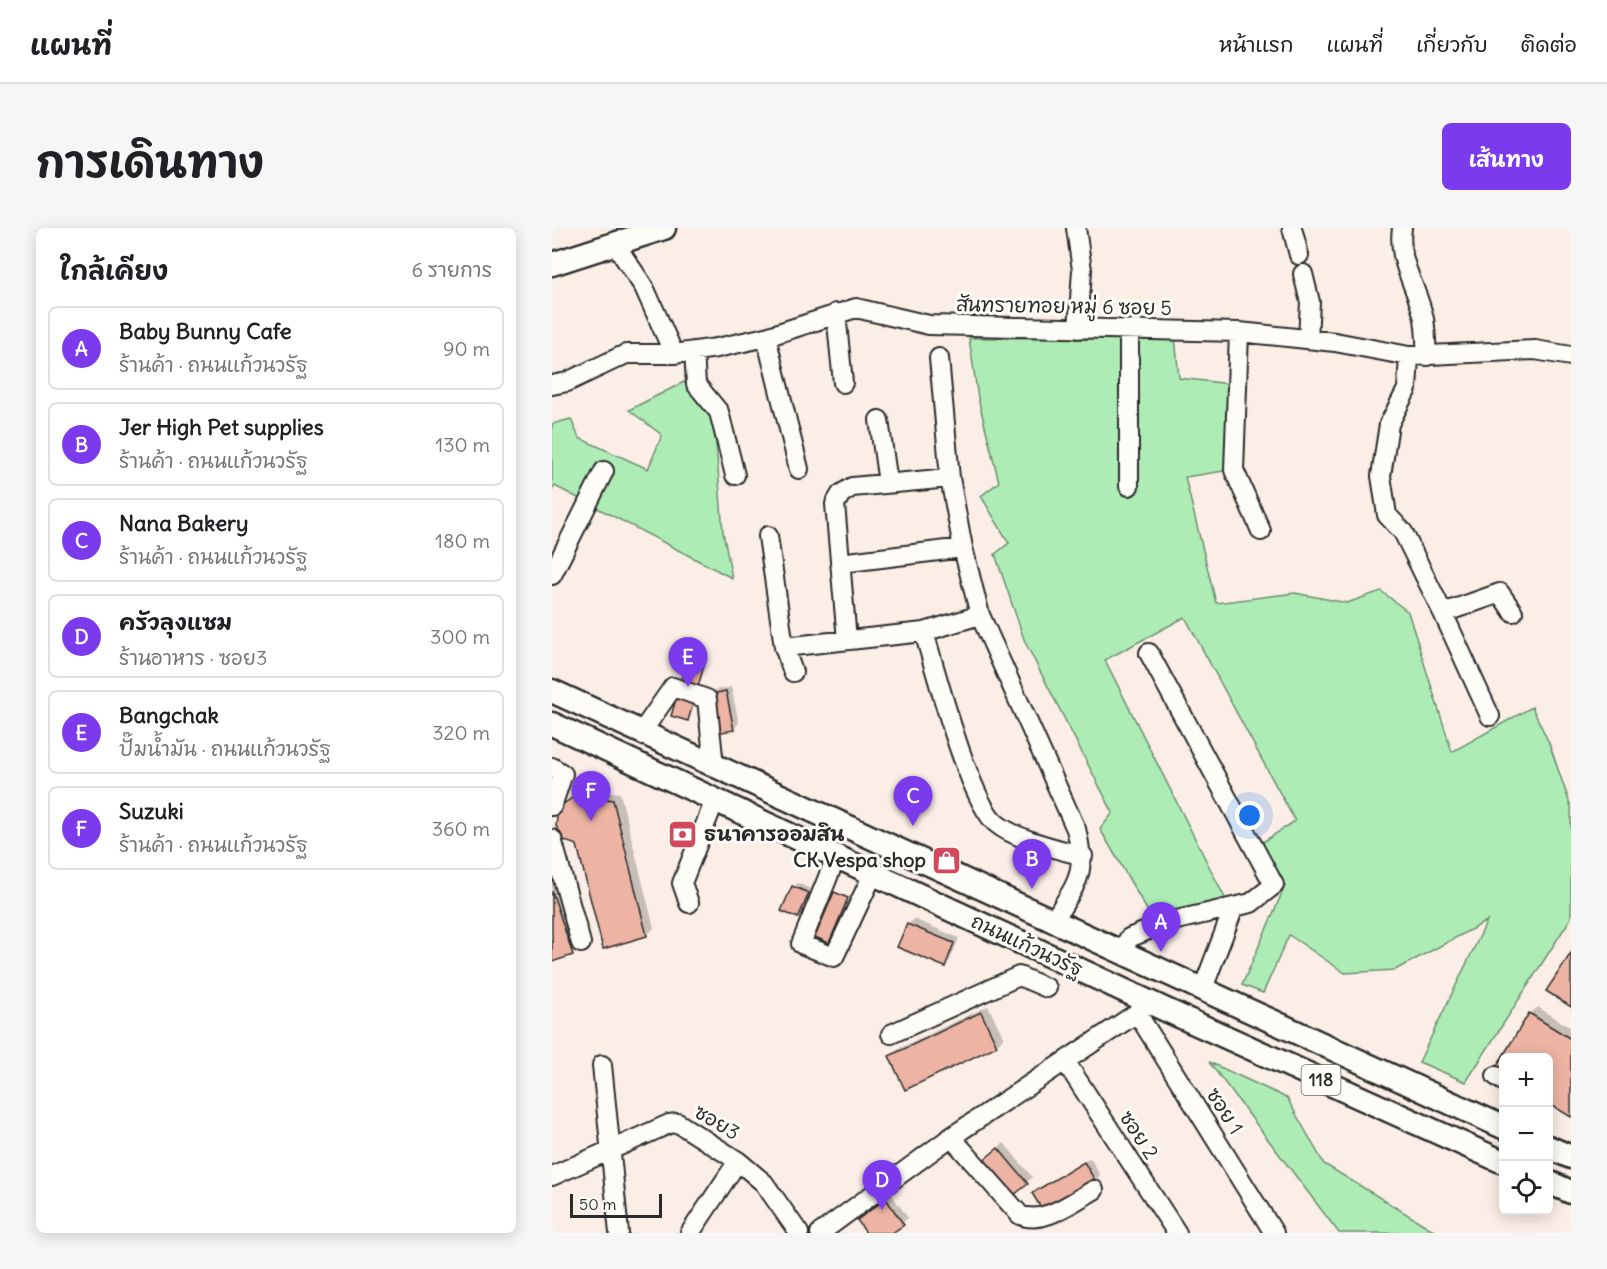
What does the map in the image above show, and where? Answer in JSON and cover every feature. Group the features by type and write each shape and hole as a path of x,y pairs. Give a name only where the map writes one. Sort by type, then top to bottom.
{"main road":[{"path":"552,264 664,228"},
{"name":"ถนนแก้วนวรัฐ","path":"552,692 1499,1125"},
{"name":"ถนนแก้วนวรัฐ","path":"554,730 715,800 1052,957 1140,1006 1501,1161"},
{"path":"1553,1149 1571,1157"},
{"path":"1553,1184 1571,1192"}],"street":[{"path":"1076,228 1082,270 1078,329"},
{"path":"1292,228 1299,255"},
{"path":"1402,228 1400,243 1403,262 1424,319 1418,356 1407,389 1389,424 1381,476 1387,515 1403,532 1490,716"},
{"path":"615,244 644,287 674,354"},
{"path":"1303,274 1310,302 1308,339"},
{"name":"สันทรายทอย หมู่ 6 ซอย 5","path":"560,383 626,354 674,354 766,337 856,308 929,325 1239,332 1308,339 1418,356 1535,350 1571,356"},
{"path":"836,313 843,383"},
{"path":"1129,330 1129,486"},
{"path":"1239,332 1234,470 1261,531"},
{"path":"766,337 799,469"},
{"path":"694,351 696,384 720,412 735,476"},
{"path":"939,358 951,478 963,548 980,615 1076,829 1083,856 1078,878 1053,922"},
{"path":"879,420 888,483"},
{"path":"552,575 604,471"},
{"path":"847,640 835,504 841,494 852,487 951,478"},
{"path":"768,536 784,647 793,672"},
{"path":"840,563 963,548"},
{"path":"1443,613 1500,593 1513,612"},
{"path":"784,647 924,632 980,615"},
{"path":"924,632 966,766 988,815 999,826 1043,844 1083,856"},
{"path":"1121,954 1129,938 1168,922 1251,903 1274,885 1149,653"},
{"path":"641,733 674,687 707,699 714,766"},
{"path":"552,767 563,774 552,806"},
{"path":"689,903 682,883 715,800"},
{"path":"552,839 580,943"},
{"path":"836,857 801,944 834,957 873,874"},
{"path":"1202,991 1234,907"},
{"path":"891,1034 1019,976 1042,986 1052,957"},
{"path":"820,1233 951,1137 1065,1061 1140,1006"},
{"name":"ซอย 1","path":"1140,1006 1274,1233"},
{"name":"ซอย 2","path":"1065,1061 1177,1233"},
{"path":"602,1065 619,1233"},
{"name":"ซอย3","path":"552,1176 669,1124 678,1123 738,1161 764,1183 799,1233"},
{"path":"951,1137 1020,1215 1031,1220 1045,1216 1094,1190"},
{"path":"690,1233 738,1161"}],"green space":[{"path":"1175,337 1179,378 1230,384 1230,470 1185,477 1216,603 1295,593 1347,603 1381,591 1408,612 1452,752 1532,707 1549,743 1571,807 1571,918 1466,1082 1419,1062 1487,921 1395,970 1345,973 1289,935 1263,993 1242,985 1285,886 1260,844 1295,821 1185,617 1105,660 1226,900 1154,922 1100,829 1113,813 1025,642 995,554 1009,543 981,496 999,482 978,398 969,338"},
{"path":"684,382 714,418 723,532 732,578 555,486 552,490 552,424 571,419 579,438 648,469 662,435 629,410"},
{"path":"1209,1062 1287,1098 1324,1164 1438,1233 1339,1233"}],"building":[{"path":"689,654 706,659 688,721 671,716"},
{"path":"726,691 734,730 716,733 708,695"},
{"path":"576,795 613,800 647,936 603,949 577,845 565,841 556,826 558,808"},
{"path":"792,886 809,893 798,918 781,911"},
{"path":"552,891 573,955 552,962"},
{"path":"834,892 848,898 829,943 815,937"},
{"path":"907,924 954,943 945,967 897,947"},
{"path":"1571,953 1571,1007 1546,991"},
{"path":"981,1012 997,1046 905,1090 889,1056"},
{"path":"1529,1013 1571,1039 1571,1117 1553,1106 1553,1053 1505,1053"},
{"path":"998,1148 1028,1184 1010,1198 981,1162"},
{"path":"1084,1162 1096,1182 1044,1213 1032,1193"},
{"path":"886,1199 904,1225 892,1233 866,1233 857,1220"}],"place":[{"name":"Bangchak","path":"688,687"},
{"name":"Suzuki","path":"591,821"},
{"name":"Nana Bakery","path":"913,826"},
{"name":"ธนาคารออมสิน","path":"683,834"},
{"name":"CK Vespa shop","path":"947,860"},
{"name":"Jer High Pet supplies","path":"1032,889"},
{"name":"Baby Bunny Cafe","path":"1161,952"},
{"name":"ครัวลุงแซม","path":"882,1210"}]}
